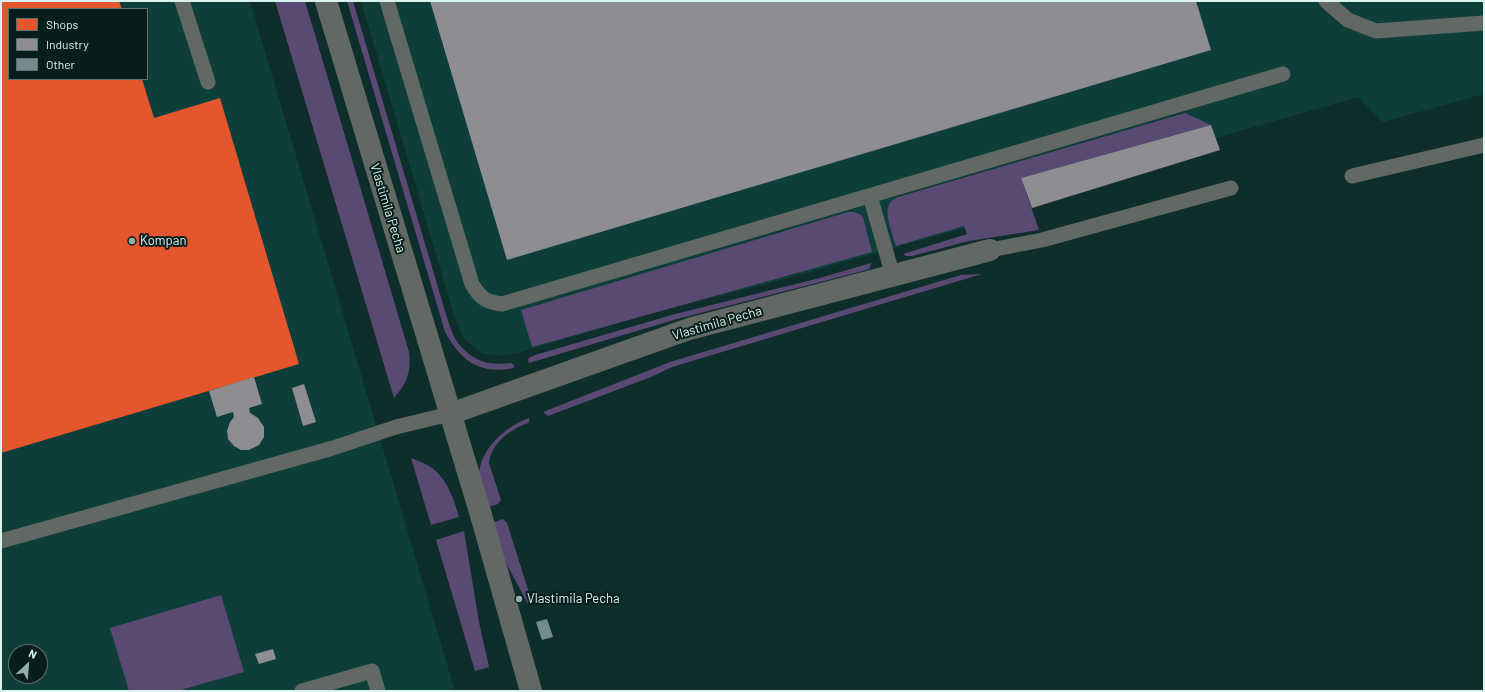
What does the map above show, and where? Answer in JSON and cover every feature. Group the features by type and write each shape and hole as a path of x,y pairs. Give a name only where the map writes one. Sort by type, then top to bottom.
{"street":[{"name":"Vlastimila Pecha","path":"326,1 481,515 531,691"},
{"name":"Vlastimila Pecha","path":"450,414 689,329 990,250"}],"lane":[{"path":"182,1 208,82"},
{"path":"388,1 472,284 478,295 493,303 502,304 1283,74"},
{"path":"1326,1 1348,20 1376,31 1484,23"},
{"path":"1352,176 1484,145"},
{"path":"990,250 1042,240 1231,188"},
{"path":"870,196 893,276"},
{"path":"1,541 333,448 396,427 450,414"},
{"path":"302,691 372,671 378,691"}],"shaded area":[{"path":"1,1 250,1 455,691 1,691"},
{"path":"275,1 305,1 409,352 409,372 405,382 394,398"},
{"path":"347,1 353,1 445,311 454,336 463,349 475,358 495,364 511,363 514,365 514,368 502,370 491,369 473,364 458,351 445,332"},
{"path":"361,1 1484,1 1484,94 1383,122 1358,97 974,208 979,224 763,285 660,311 518,353 495,356 482,353 464,339 454,315"},
{"path":"1185,113 1211,125 1021,178 1039,230 969,241 912,256 906,256 903,254 967,234 964,226 896,246 889,224 888,207 893,200 898,197"},
{"path":"848,212 859,214 863,217 872,252 532,347 521,310"},
{"path":"871,263 869,269 859,272 677,319 529,363 528,360 535,355 675,314 820,278"},
{"path":"982,274 672,367 651,377 548,416 543,412 670,362 961,275"},
{"path":"529,418 528,423 509,433 494,449 489,463 501,500 498,504 483,509 479,478 483,458 488,449 502,433"},
{"path":"411,458 435,470 445,482 455,503 459,517 431,525"},
{"path":"503,519 507,523 531,599 528,604 506,563 489,524"},
{"path":"464,531 479,622 489,667 475,671 436,540"},
{"path":"221,595 244,672 177,691 129,691 110,628"}],"building: Shops":[{"name":"Kompan","path":"1,1 119,1 122,8 8,8 8,80 142,80 154,118 220,98 299,364 1,453"}],"building: Industry":[{"path":"430,1 1196,1 1211,50 507,260"},
{"path":"1211,125 1220,150 1032,208 1021,178"},
{"path":"254,377 262,404 249,408 250,413 258,418 264,427 264,437 259,445 249,450 241,450 234,446 228,439 227,431 230,422 234,417 233,412 217,417 209,391"},
{"path":"304,384 316,422 303,426 292,388"},
{"path":"273,649 276,659 259,664 255,654"}],"building: Other":[{"path":"547,619 553,637 542,640 536,622"}],"place":[{"name":"Kompan","path":"132,241"},
{"name":"Vlastimila Pecha","path":"519,599"}]}
